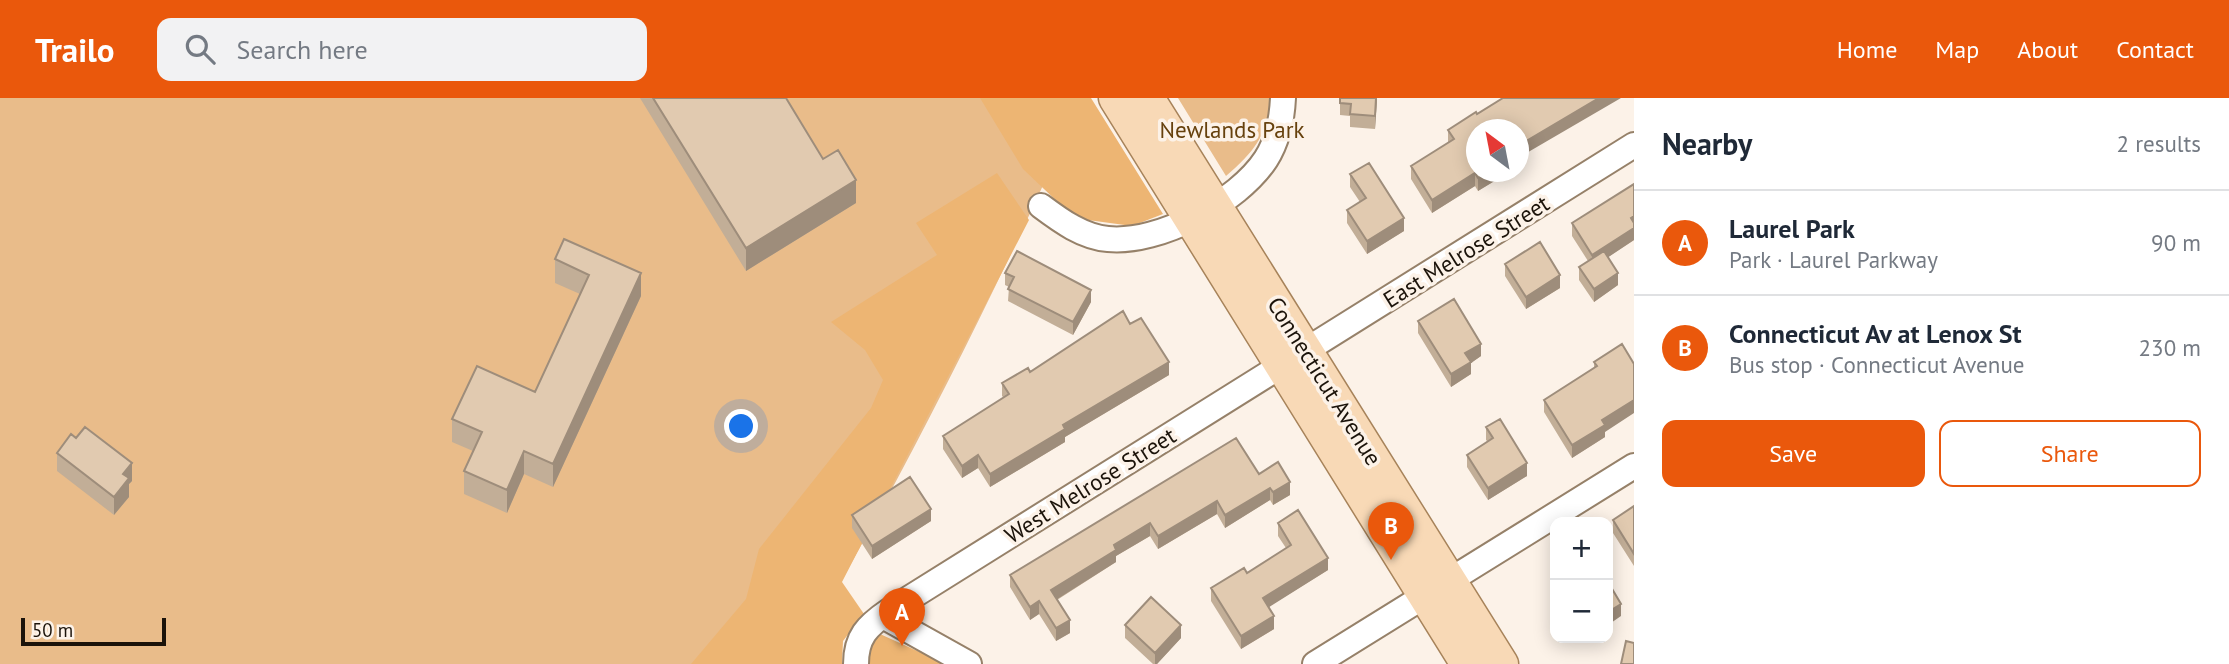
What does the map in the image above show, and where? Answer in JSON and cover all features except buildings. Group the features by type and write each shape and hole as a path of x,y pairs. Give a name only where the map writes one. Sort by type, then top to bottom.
{"main road":[{"name":"Connecticut Avenue","path":"1115,98 1203,211 1437,588 1502,664"},
{"name":"Connecticut Avenue","path":"1149,98 1203,211"},
{"name":"Connecticut Avenue","path":"1437,588 1467,664"}],"street":[{"path":"1041,206 1073,228 1107,239 1146,236 1203,211 1240,188 1266,158 1281,124 1283,98"},
{"name":"East Melrose Street","path":"1295,358 1634,145"},
{"name":"West Melrose Street","path":"856,664 857,643 864,631 883,616 1295,358"},
{"path":"1315,664 1634,467"},
{"path":"883,616 969,664"}],"green space":[{"path":"0,98 1082,99 946,386 872,526 794,664 0,664"},
{"name":"Newlands Park","path":"1178,98 1273,98 1258,142 1226,176"}],"shaded area":[{"path":"980,98 1091,98 1163,214 1132,226 1088,220 1065,209 1023,169"},
{"path":"997,173 1029,220 842,582 864,614 843,641 842,664 691,664 746,599 759,549 871,408 883,380 865,350 831,322 937,255 916,223"},
{"path":"880,634 946,664 867,664 868,651"}],"place":[{"name":"Connecticut Av at Lenox St","path":"1391,560"},
{"name":"Laurel Park","path":"902,646"}]}
